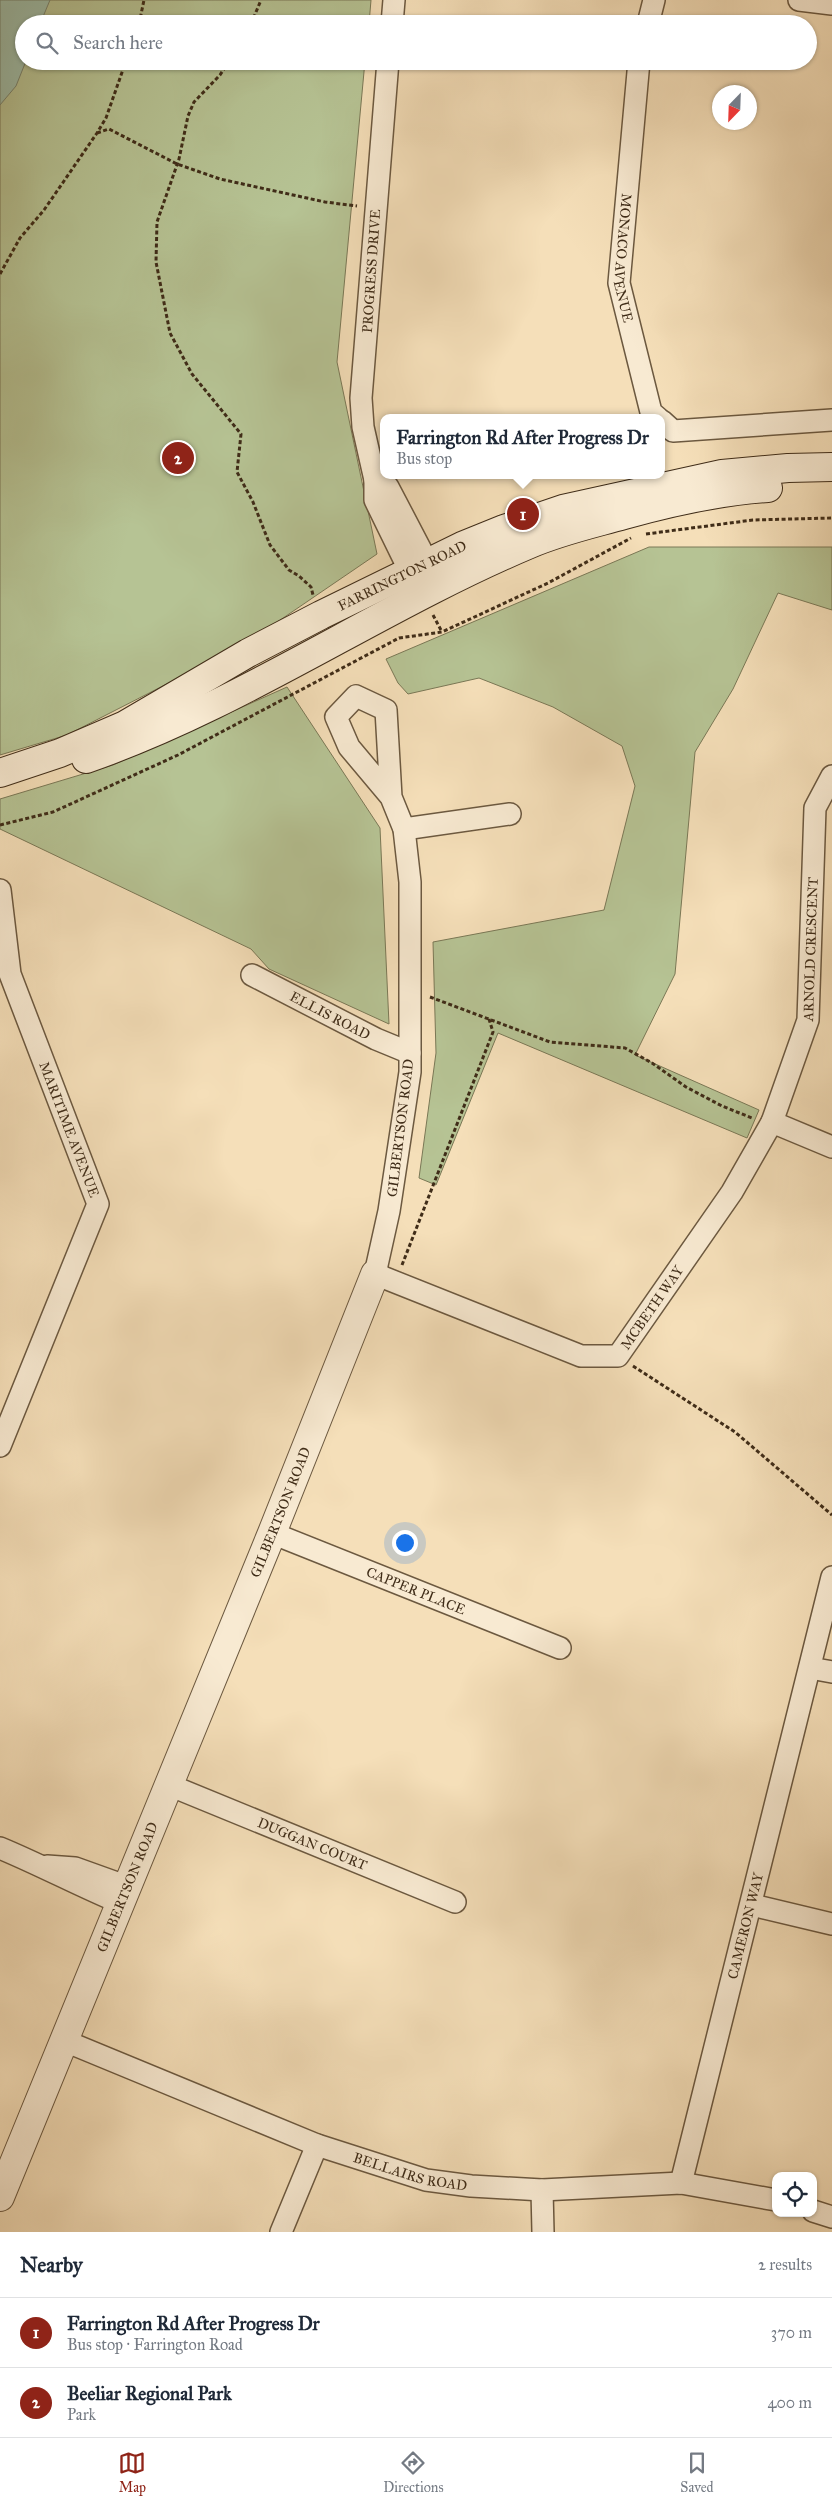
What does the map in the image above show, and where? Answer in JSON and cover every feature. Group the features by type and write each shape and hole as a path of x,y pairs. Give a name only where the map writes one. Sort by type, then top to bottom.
{"main road":[{"name":"FARRINGTON ROAD","path":"0,787 130,744 220,703 345,652 425,579 504,529 563,509 722,474 788,468 832,467"},
{"name":"FARRINGTON ROAD","path":"0,773 60,753 125,725 248,653 321,615 425,579 575,528 664,503 753,489 832,486"},
{"name":"GILBERTSON ROAD","path":"0,2197 272,1532 375,1274"}],"street":[{"path":"393,15 394,0"},
{"path":"650,15 654,0"},
{"path":"799,0 832,4"},
{"name":"PROGRESS DRIVE","path":"387,70 361,398 363,428 375,480 375,500 425,579"},
{"name":"MONACO AVENUE","path":"638,70 619,283 651,412 653,414"},
{"path":"665,424 673,431 832,420"},
{"name":"ARNOLD CRESCENT","path":"772,1122 808,1020 815,808 832,776"},
{"name":"GILBERTSON ROAD","path":"375,1274 389,1211 410,1072 410,882 404,829 391,797"},
{"path":"404,829 510,814"},
{"name":"MARITIME AVENUE","path":"0,890 10,974 98,1204 0,1446"},
{"name":"ELLIS ROAD","path":"252,975 376,1040 410,1054"},
{"path":"772,1122 832,1147"},
{"name":"MCBETH WAY","path":"375,1274 581,1356 618,1356 732,1192 772,1122"},
{"name":"CAPPER PLACE","path":"272,1532 560,1648"},
{"name":"CAMERON WAY","path":"681,2183 752,1905 832,1577"},
{"path":"810,1668 832,1672"},
{"name":"DUGGAN COURT","path":"169,1785 455,1902"},
{"path":"0,1848 45,1866 72,1883 124,1895"},
{"path":"752,1905 832,1924"},
{"name":"BELLAIRS ROAD","path":"65,2041 318,2145 426,2180 471,2186 542,2190 681,2183 772,2199"},
{"path":"282,2232 318,2145"},
{"path":"542,2190 543,2232"},
{"path":"817,2213 832,2217"}],"path":[{"path":"141,15 144,0"},
{"path":"255,15 261,0"},
{"path":"0,274 20,238 44,210 97,133 106,118 123,70"},
{"path":"223,70 194,102 188,116 177,164 157,222 156,254 170,333 192,374 237,426 241,434 237,472 270,545 289,570 299,576 310,587 321,615"},
{"path":"97,133 109,129 177,164 220,179 325,202 358,206 357,214"},
{"path":"645,534 753,520 832,518"},
{"path":"0,825 53,812 178,755 345,652 399,638 442,632 548,583 635,536"},
{"path":"410,995 424,995 550,1042 625,1048 722,1106 751,1118 772,1122"},
{"path":"375,1274 400,1269 493,1032 488,1018"},
{"path":"618,1356 735,1432 832,1516"}],"shaded area":[{"path":"0,0 371,0 370,15 15,15 15,70 364,70 337,362 377,554 245,644 67,735 0,755"},
{"path":"0,0 50,0 44,15 15,15 15,70 22,70 16,86 0,105"},
{"path":"649,547 832,547 832,610 778,593 733,689 695,752 675,974 635,1055 759,1110 747,1138 498,1033 436,1185 419,1178 436,1053 433,942 604,910 635,786 622,746 553,707 479,678 408,694 398,683 386,659"},
{"path":"287,687 380,828 389,1024 269,969 251,949 0,829 0,799 113,765"}],"place":[{"name":"Beeliar Regional Park","path":"178,458"},
{"name":"Farrington Rd After Progress Dr","path":"523,514"}]}
